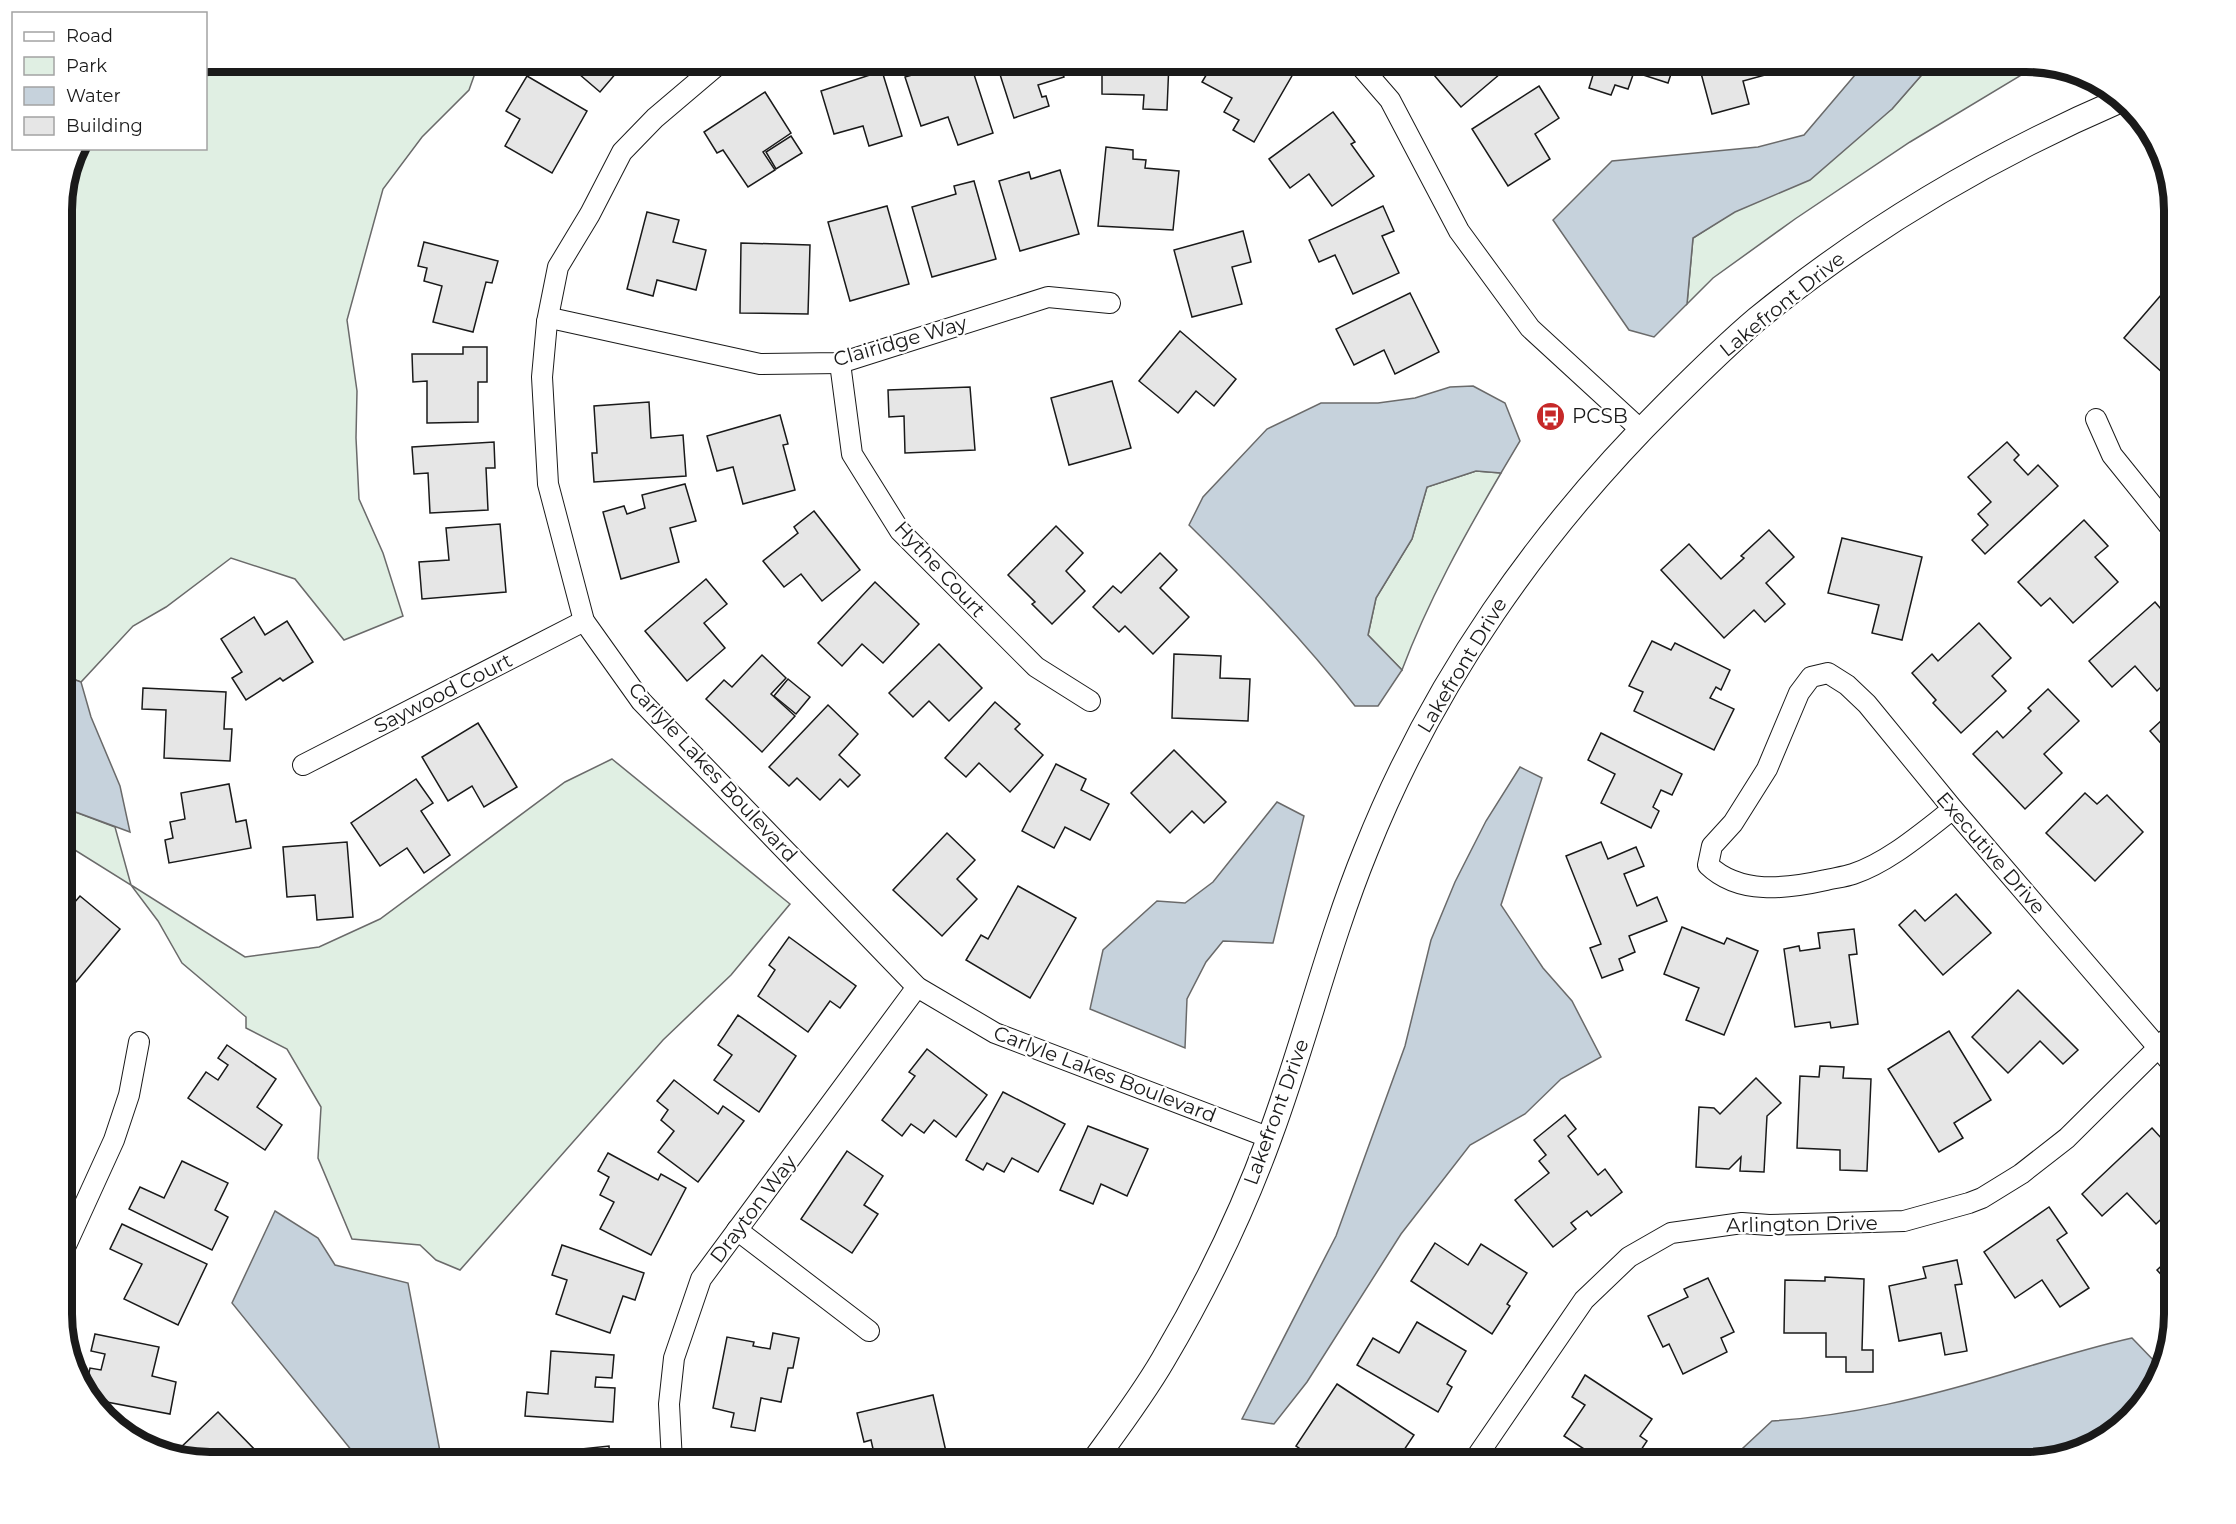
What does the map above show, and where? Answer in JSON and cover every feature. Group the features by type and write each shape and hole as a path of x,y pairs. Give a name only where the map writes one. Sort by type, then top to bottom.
{"street":[{"name":"Carlyle Lakes Boulevard","path":"709,72 655,118 622,152 558,267 547,322 542,377 548,484 584,621 641,701 916,987 995,1033 1270,1138"},
{"path":"1366,72 1390,100 1459,231 1530,328 1641,430"},
{"name":"Lakefront Drive","path":"1100,1452 1162,1362 1199,1296 1240,1210 1270,1138 1345,905 1366,848 1408,756 1462,660 1503,598 1576,501 1641,430 1706,365 1754,322 1834,261 1904,214 1982,167 2068,123 2113,103"},
{"name":"Clairidge Way","path":"547,322 555,319 760,364 840,363 1048,297 1110,303"},
{"name":"Hythe Court","path":"840,363 852,454 900,531 1036,667 1090,701"},
{"path":"2096,419 2112,455 2164,519"},
{"name":"Saywood Court","path":"303,765 584,621"},
{"name":"Executive Drive","path":"1953,809 1897,852 1853,874 1801,885 1773,888 1741,884 1720,876 1708,864 1712,846 1733,823 1767,769 1799,693 1810,677 1828,674 1847,685 1867,704 1953,809 2164,1053"},
{"name":"Drayton Way","path":"671,1452 669,1404 674,1358 701,1279 916,987"},
{"path":"72,1232 114,1140 129,1095 139,1042"},
{"name":"Arlington Drive","path":"1480,1452 1584,1300 1629,1257 1671,1233 1693,1229 1742,1223 1904,1221 1970,1203 2020,1174 2067,1138 2164,1042"},
{"path":"737,1230 869,1331"}],"green space":[{"path":"207,72 475,72 469,90 422,137 383,189 347,320 357,391 356,438 359,499 383,553 403,616 344,640 295,579 231,558 166,607 133,626 81,682 72,679 72,201 77,174 86,150 207,150"},
{"path":"1924,72 2026,72 1910,142 1795,219 1713,278 1687,304 1693,238 1892,109"},
{"path":"1476,471 1501,473 1447,569 1402,670 1368,635 1376,598 1412,539 1427,487"},
{"path":"612,759 790,904 731,975 663,1040 460,1270 436,1260 420,1245 352,1239 318,1158 321,1107 287,1049 246,1028 246,1017 182,963 158,921 131,885 245,957 319,947 380,919 565,782"},
{"path":"72,811 115,827 131,885 72,848"}],"water":[{"path":"1858,72 1924,72 1892,109 1810,180 1735,212 1693,238 1687,304 1654,337 1629,330 1553,220 1612,161 1758,147 1804,135"},
{"path":"1473,386 1505,403 1520,441 1501,473 1476,471 1427,487 1412,539 1376,598 1368,635 1402,670 1378,706 1355,706 1275,612 1189,525 1203,497 1267,429 1321,403 1378,403 1415,398 1450,387"},
{"path":"72,679 81,682 91,717 120,786 130,832 72,811"},
{"path":"1520,767 1542,778 1501,905 1543,968 1572,1001 1601,1057 1561,1079 1525,1114 1470,1145 1401,1234 1307,1382 1274,1424 1242,1419 1336,1236 1405,1046 1431,940 1455,882 1486,821"},
{"path":"1277,802 1304,816 1273,943 1223,941 1206,962 1187,999 1185,1048 1090,1009 1103,950 1157,901 1185,903 1213,882"},
{"path":"275,1211 318,1238 335,1265 408,1283 440,1452 353,1452 232,1303"},
{"path":"2132,1338 2155,1362 2141,1391 2117,1418 2087,1438 2062,1447 2026,1452 1739,1452 1772,1421 1830,1415 1916,1398"}],"building":[{"path":"577,72 617,72 600,92"},
{"path":"882,72 902,136 869,146 863,126 834,134 821,91"},
{"path":"922,72 973,72 993,133 958,145 948,117 921,126 905,77"},
{"path":"999,72 1062,72 1064,77 1038,85 1042,97 1046,96 1049,106 1014,118"},
{"path":"1102,72 1169,72 1167,110 1143,109 1144,95 1102,94"},
{"path":"1208,72 1290,72 1293,74 1254,142 1233,130 1239,120 1224,112 1232,98 1202,82"},
{"path":"1431,72 1498,72 1500,74 1461,107"},
{"path":"1594,72 1634,72 1628,89 1615,85 1611,95 1589,88"},
{"path":"1634,72 1672,72 1668,83"},
{"path":"1701,72 1776,72 1743,81 1749,104 1712,114"},
{"path":"527,76 587,111 552,173 505,146 520,119 506,111"},
{"path":"1539,86 1559,118 1535,134 1550,159 1508,186 1472,129"},
{"path":"765,92 791,133 763,152 775,170 748,187 723,150 717,153 704,132"},
{"path":"1333,112 1355,142 1351,144 1374,176 1332,206 1309,174 1290,188 1269,159"},
{"path":"791,136 802,153 776,169 766,152"},
{"path":"1106,147 1133,150 1133,159 1146,160 1145,168 1179,171 1173,230 1098,226"},
{"path":"1060,170 1079,234 1020,251 999,181 1029,172 1031,179"},
{"path":"974,181 996,259 932,277 912,207 956,194 954,186"},
{"path":"887,206 909,284 850,301 828,222"},
{"path":"1383,206 1394,231 1382,236 1399,273 1353,294 1335,255 1319,262 1309,240"},
{"path":"647,212 679,220 673,242 706,250 696,290 657,280 653,296 627,289"},
{"path":"1243,231 1251,262 1232,267 1242,304 1192,317 1174,250"},
{"path":"424,242 498,261 492,283 486,282 473,332 433,322 442,286 424,281 427,268 418,266"},
{"path":"741,243 810,245 808,314 740,313"},
{"path":"2164,292 2164,374 2124,338"},
{"path":"1410,293 1439,352 1395,374 1384,350 1354,365 1336,329"},
{"path":"1180,331 1236,379 1214,406 1196,391 1178,413 1139,381"},
{"path":"463,347 487,347 487,382 478,382 478,422 427,423 427,381 413,382 412,354 463,354"},
{"path":"1112,381 1131,448 1069,465 1051,398"},
{"path":"970,387 975,450 905,453 904,416 889,417 888,390"},
{"path":"649,402 651,438 683,435 686,476 594,482 592,453 597,453 594,406"},
{"path":"780,415 788,444 783,445 795,490 743,504 733,467 717,471 707,436"},
{"path":"494,442 495,468 486,468 488,510 430,513 428,473 414,474 412,447"},
{"path":"2007,442 2019,455 2014,460 2028,475 2038,465 2058,486 1985,554 1972,540 1988,525 1978,514 1991,502 1968,477"},
{"path":"685,484 696,521 670,528 679,562 621,579 603,512 624,506 627,514 645,508 642,495"},
{"path":"814,511 860,570 822,601 801,574 784,587 763,561 798,533 794,527"},
{"path":"2084,520 2108,546 2095,557 2118,582 2073,623 2050,598 2041,606 2018,582"},
{"path":"500,524 506,592 422,599 419,562 449,560 446,528"},
{"path":"1056,526 1083,553 1066,571 1085,591 1052,624 1032,604 1035,602 1008,575"},
{"path":"1769,530 1794,557 1766,583 1785,604 1765,622 1754,610 1724,638 1661,570 1689,544 1721,579 1744,558 1741,556"},
{"path":"1842,538 1922,557 1902,640 1872,633 1879,605 1828,593"},
{"path":"1160,553 1177,570 1160,588 1189,617 1153,654 1125,626 1119,632 1093,607 1113,586 1121,593"},
{"path":"706,579 727,604 704,623 725,648 687,681 645,631"},
{"path":"875,582 919,624 883,663 862,644 842,666 818,643"},
{"path":"2155,602 2164,613 2164,684 2157,691 2135,666 2112,687 2089,661"},
{"path":"254,617 265,635 287,621 313,662 283,681 280,678 246,700 232,678 242,672 221,639"},
{"path":"1979,623 2011,658 1992,676 2006,691 1961,733 1933,703 1936,700 1912,673 1932,654 1938,661"},
{"path":"1652,641 1671,650 1675,643 1730,670 1721,690 1716,687 1710,698 1734,709 1714,750 1634,711 1643,692 1629,686"},
{"path":"939,644 982,688 949,721 929,701 913,717 889,693"},
{"path":"1174,654 1221,656 1220,678 1250,679 1248,721 1172,718"},
{"path":"762,655 786,678 771,694 795,716 762,752 706,699 724,680 732,687"},
{"path":"788,679 810,697 796,714 774,696"},
{"path":"143,688 226,692 224,729 232,729 230,761 164,758 166,710 142,709"},
{"path":"2048,689 2079,721 2044,754 2062,773 2025,809 1973,754 1997,731 2003,738 2031,711 2028,708"},
{"path":"995,702 1020,724 1015,729 1043,755 1010,792 979,763 966,777 945,758"},
{"path":"828,705 858,734 839,755 860,775 848,787 840,779 820,800 797,778 789,786 769,767"},
{"path":"2164,718 2164,747 2150,731"},
{"path":"478,723 517,787 484,807 472,786 448,801 422,757"},
{"path":"1601,733 1682,774 1672,795 1661,790 1653,807 1659,811 1651,828 1601,803 1615,774 1588,760"},
{"path":"1174,750 1226,802 1204,823 1192,811 1170,833 1131,793"},
{"path":"1056,764 1086,779 1081,790 1109,804 1090,840 1065,827 1054,848 1022,831"},
{"path":"416,779 433,803 421,811 450,855 424,873 407,848 380,866 351,823"},
{"path":"229,784 236,822 246,820 251,848 169,863 165,840 173,838 170,822 185,819 181,793"},
{"path":"2085,793 2097,804 2107,795 2143,832 2095,881 2046,833"},
{"path":"947,833 975,860 957,879 977,899 942,936 893,890"},
{"path":"347,842 353,917 317,920 315,895 287,897 283,847"},
{"path":"1601,842 1608,859 1636,847 1644,866 1624,874 1637,906 1657,897 1667,921 1629,936 1635,952 1619,959 1623,970 1602,978 1590,948 1601,944 1566,856"},
{"path":"1018,886 1076,918 1030,998 966,960 981,935 988,939"},
{"path":"1956,894 1991,933 1943,975 1899,925 1915,910 1925,921"},
{"path":"80,896 120,929 72,987 72,905"},
{"path":"1682,927 1724,944 1727,938 1758,951 1724,1035 1686,1020 1699,988 1664,974"},
{"path":"1854,929 1857,954 1849,955 1858,1024 1831,1028 1830,1022 1795,1027 1784,949 1799,946 1800,951 1820,948 1818,933"},
{"path":"789,937 856,986 840,1008 830,1001 808,1032 758,996 775,970 769,965"},
{"path":"2018,990 2078,1050 2063,1064 2040,1041 2008,1073 1972,1037"},
{"path":"738,1015 796,1056 759,1112 714,1080 732,1055 718,1045"},
{"path":"1949,1031 1991,1100 1954,1123 1963,1138 1939,1152 1888,1069"},
{"path":"227,1045 276,1079 257,1107 282,1125 265,1150 188,1098 206,1072 218,1080 228,1065 218,1058"},
{"path":"927,1049 987,1095 956,1137 934,1120 924,1133 911,1124 902,1136 882,1120 915,1076 909,1072"},
{"path":"1820,1066 1844,1067 1843,1078 1871,1079 1867,1171 1840,1170 1840,1150 1797,1148 1800,1076 1819,1077"},
{"path":"1756,1078 1781,1103 1767,1116 1764,1172 1740,1171 1741,1157 1729,1169 1696,1167 1699,1107 1714,1108 1720,1114"},
{"path":"674,1080 718,1114 723,1106 744,1121 698,1182 658,1152 674,1131 661,1120 668,1110 657,1101"},
{"path":"1003,1092 1065,1124 1038,1172 1012,1158 1004,1172 987,1163 983,1170 966,1160"},
{"path":"1565,1115 1576,1129 1568,1136 1598,1175 1605,1169 1622,1192 1591,1216 1587,1211 1571,1223 1576,1229 1553,1247 1515,1200 1549,1173 1539,1161 1546,1155 1534,1140"},
{"path":"1088,1126 1148,1149 1127,1196 1101,1184 1093,1204 1060,1190"},
{"path":"2152,1128 2164,1141 2164,1216 2156,1224 2127,1193 2102,1216 2082,1194"},
{"path":"847,1151 883,1176 864,1205 878,1214 852,1253 801,1219"},
{"path":"608,1153 658,1180 661,1174 686,1188 651,1255 600,1229 614,1202 600,1195 609,1177 598,1171"},
{"path":"182,1161 228,1183 215,1210 228,1217 212,1250 129,1209 140,1187 164,1198"},
{"path":"2049,1207 2067,1233 2057,1240 2089,1288 2060,1307 2042,1280 2015,1298 1984,1252"},
{"path":"122,1224 207,1264 178,1325 124,1299 142,1264 110,1249"},
{"path":"1435,1243 1468,1265 1481,1244 1527,1273 1507,1304 1510,1306 1492,1334 1411,1281"},
{"path":"562,1245 644,1273 635,1300 623,1296 610,1333 556,1314 567,1280 552,1275"},
{"path":"1957,1260 1962,1284 1955,1285 1967,1351 1945,1355 1941,1333 1899,1341 1889,1286 1926,1278 1923,1267"},
{"path":"2164,1263 2164,1278 2157,1270"},
{"path":"1825,1277 1864,1279 1862,1350 1873,1350 1873,1372 1846,1372 1846,1357 1826,1357 1826,1333 1784,1333 1785,1280 1825,1281"},
{"path":"1708,1278 1734,1332 1721,1338 1727,1352 1683,1374 1669,1344 1663,1347 1648,1316 1688,1297 1684,1289"},
{"path":"1417,1322 1466,1351 1447,1384 1452,1387 1438,1412 1357,1365 1373,1338 1399,1353"},
{"path":"773,1333 799,1338 793,1368 788,1368 781,1402 761,1398 755,1431 731,1427 734,1413 713,1408 727,1337 754,1342 753,1346 770,1349"},
{"path":"95,1334 159,1347 152,1376 176,1382 170,1414 103,1401 88,1378 90,1368 101,1370 105,1354 91,1351"},
{"path":"551,1351 614,1355 612,1378 596,1377 595,1387 615,1388 613,1422 525,1416 527,1392 548,1394"},
{"path":"1585,1375 1652,1419 1640,1436 1647,1441 1640,1452 1589,1452 1564,1436 1585,1405 1572,1397"},
{"path":"1337,1384 1414,1435 1403,1452 1305,1452 1296,1446"},
{"path":"933,1395 946,1452 874,1452 871,1440 864,1442 857,1413"},
{"path":"218,1412 257,1452 210,1452 180,1448"},
{"path":"609,1446 609,1452 553,1452"}],"place":[{"name":"PCSB","path":"1551,416"}]}
